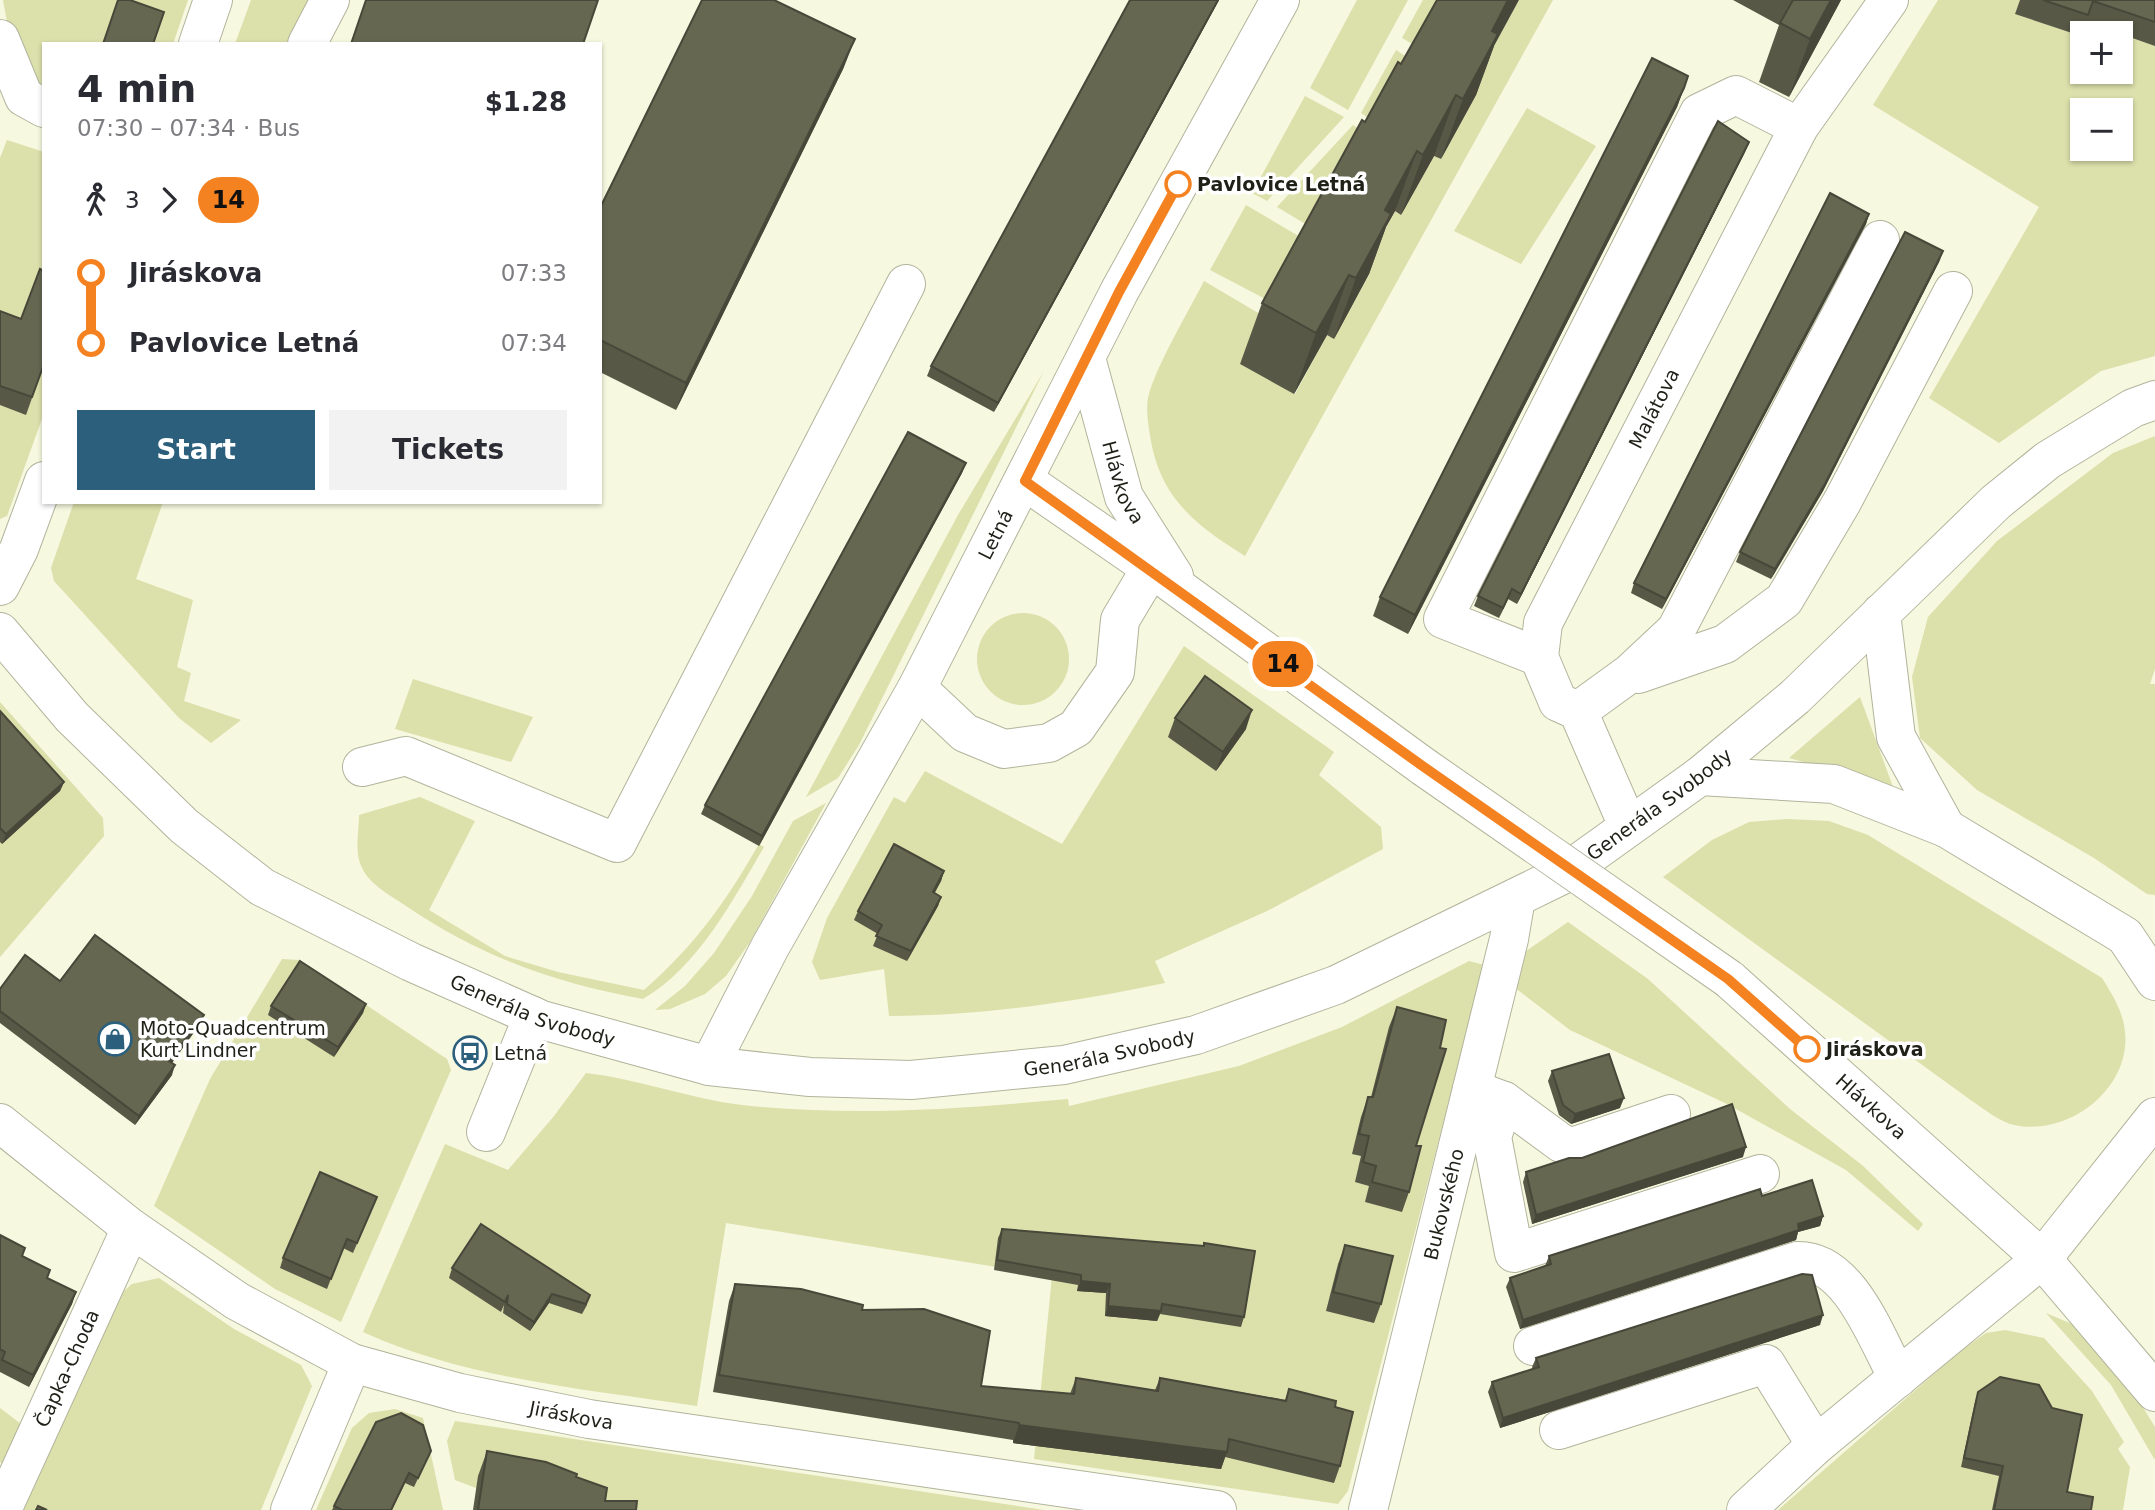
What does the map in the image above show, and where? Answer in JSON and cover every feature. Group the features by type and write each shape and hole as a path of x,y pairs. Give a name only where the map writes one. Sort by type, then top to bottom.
{"street":[{"path":"199,42 213,0"},
{"path":"308,42 330,0"},
{"name":"Letná","path":"709,1066 777,936 917,688 1025,481 1125,280 1280,0"},
{"name":"Malátova","path":"1628,826 1578,711 1558,702 1539,657 1542,623 1799,127 1889,0"},
{"path":"0,39 24,97 42,107"},
{"path":"1539,657 1443,619 1699,113 1736,95 1799,127"},
{"path":"1578,711 1622,679 1676,630 1880,240"},
{"path":"362,767 405,756 617,843 906,284"},
{"path":"1622,679 1725,644 1784,600 1842,502 1952,291"},
{"name":"Hlávkova","path":"1086,358 1124,497 1185,593"},
{"name":"Generála Svobody","path":"0,632 81,726 184,826 262,887 411,962 533,1016 709,1066 810,1077 911,1080 1063,1065 1196,1035 1336,985 1562,875 1700,776 1795,697 1996,502 2048,460 2133,408 2155,400"},
{"name":"Hlávkova","path":"1025,481 1151,568 1424,767 1728,979 2042,1259 2155,1392"},
{"path":"0,586 19,549 42,486"},
{"path":"917,688 965,733 1004,748 1049,743 1076,729 1115,672 1120,620 1151,568"},
{"path":"1881,613 1896,737 1946,828"},
{"path":"1700,776 1834,784 1946,828 2125,936 2155,981"},
{"name":"Bukovského","path":"1368,1510 1488,1095 1516,898"},
{"path":"486,1132 533,1016"},
{"path":"1488,1095 1561,1143 1572,1147 1671,1114"},
{"path":"1488,1095 1492,1137 1514,1253 1760,1174"},
{"path":"1746,1510 1816,1445 2042,1259 2155,1117"},
{"name":"Jiráskova","path":"0,1123 131,1228 237,1301 352,1363 460,1393 589,1419 1217,1510"},
{"name":"Čapka-Choda","path":"2,1510 131,1228"},
{"path":"1533,1346 1797,1261 1812,1261 1825,1266 1848,1288 1898,1378"},
{"path":"290,1510 352,1363"},
{"path":"1559,1430 1766,1364 1816,1445"}],"green space":[{"path":"3,0 188,0 174,42 42,42 42,88 10,38"},
{"path":"251,0 312,0 297,42 236,42"},
{"path":"1357,0 1408,0 1348,110 1310,88"},
{"path":"1423,0 1448,0 1421,49 1402,38"},
{"path":"1519,0 1553,0 1245,556 1195,520 1182,507 1162,476 1150,435 1147,407 1152,385 1165,355 1204,281 1265,317 1240,364 1295,394 1327,335 1334,338 1369,275 1363,271 1395,211 1401,215 1434,156 1441,159 1476,95 1469,91"},
{"path":"1938,0 2155,0 2155,356 2101,371 1999,443 1929,398 2039,207 1873,105"},
{"path":"1396,50 1414,62 1379,125 1361,113"},
{"path":"1305,96 1344,117 1267,201 1252,193"},
{"path":"1527,108 1596,146 1521,264 1454,231"},
{"path":"1353,125 1372,138 1314,229 1277,207"},
{"path":"7,140 42,151 42,419 7,516 0,519 0,158"},
{"path":"1246,205 1307,241 1273,303 1210,270"},
{"path":"1044,371 859,745 838,778 806,797 958,515"},
{"path":"2155,436 2155,669 2150,684 2155,684 2155,895 2147,894 2094,858 1977,790 1920,738 1912,677 1928,617 1997,541 2113,453"},
{"path":"73,504 162,504 136,579 193,600 177,667 191,673 184,701 241,720 211,743 179,718 54,581 51,568"},
{"path":"1023,613 1041,616 1056,626 1066,641 1069,659 1066,677 1056,692 1041,702 1023,705 1005,702 990,692 980,677 977,659 980,641 990,626 1005,616"},
{"path":"1184,646 1334,752 1319,775 1381,827 1383,849 1267,911 1155,961 1165,983 1028,1007 959,1014 889,1016 884,969 820,980 812,962 827,918 894,797 905,803 925,771 1062,844"},
{"path":"413,679 533,717 511,762 395,729"},
{"path":"1860,697 1893,787 1789,758"},
{"path":"0,702 103,818 104,836 0,957"},
{"path":"420,797 475,821 429,910 505,956 558,972 644,990 694,939 734,885 759,844 764,847 727,910 697,951 663,985 643,999 579,985 491,954 434,924 373,883 363,870 359,858 359,815"},
{"path":"826,803 750,942 726,976 705,994 670,1009 655,1010 685,986 714,953 752,896 793,821"},
{"path":"1787,819 1829,821 1868,835 2102,978 2120,1010 2125,1032 2124,1053 2118,1072 2107,1090 2074,1116 2055,1124 2035,1127 2003,1121 1663,877 1712,840 1749,822"},
{"path":"1568,922 1648,979 1790,1109 1862,1165 1923,1224 1918,1231 1846,1170 1727,1104 1570,1030 1514,987 1519,956"},
{"path":"282,959 299,960 447,1059 451,1070 341,1322 275,1289 154,1206 210,1079"},
{"path":"1469,961 1484,965 1348,1491 1338,1504 1034,1459 1052,1276 726,1223 697,1406 570,1388 484,1371 401,1348 363,1332 445,1144 508,1170 586,1073 723,1102 783,1109 905,1110 1068,1099 1069,1106 1239,1066 1342,1027"},
{"path":"159,1278 234,1329 301,1365 312,1386 261,1510 20,1510 110,1303 132,1284"},
{"path":"2046,1313 2072,1324 2123,1375 2155,1427 2155,1460 2111,1385"},
{"path":"2005,1330 2044,1338 2092,1391 2124,1442 2118,1449 2130,1467 2123,1510 1778,1510 1959,1352 1986,1333"},
{"path":"0,1408 21,1424 3,1464 0,1462"},
{"path":"395,1409 423,1418 443,1510 316,1510 352,1428 369,1413"},
{"path":"455,1421 1044,1510 534,1510 455,1480 447,1441"}],"building":[{"path":"118,0 130,0 164,12 154,42 104,42"},
{"path":"366,0 598,0 584,42 352,42"},
{"path":"702,0 774,0 855,39 686,383 602,341 602,204"},
{"path":"1130,0 1218,0 998,403 931,366"},
{"path":"1437,0 1508,0 1492,31 1498,34 1463,99 1456,95 1423,155 1417,151 1385,210 1391,214 1356,278 1349,275 1316,333 1262,303 1362,120 1365,122"},
{"path":"1793,0 1831,0 1810,39 1780,23"},
{"path":"2043,0 2155,0 2155,22 2093,1 2088,15"},
{"path":"1652,58 1688,76 1684,88 1415,615 1380,597"},
{"path":"1718,121 1749,142 1521,594 1512,589 1503,608 1478,596"},
{"path":"1830,193 1869,214 1666,599 1634,583"},
{"path":"1905,232 1943,251 1826,482 1775,569 1740,552"},
{"path":"40,269 42,370 32,397 0,386 0,311 21,319"},
{"path":"908,432 966,463 762,836 705,805"},
{"path":"1205,676 1252,710 1223,752 1175,718"},
{"path":"0,711 64,782 6,834 0,828"},
{"path":"894,844 944,871 933,892 941,897 911,951 876,936 882,925 858,911"},
{"path":"95,935 204,1015 169,1061 175,1065 139,1116 0,1011 0,989 25,955 60,981"},
{"path":"300,961 366,1004 338,1047 271,1006"},
{"path":"1397,1007 1446,1020 1440,1048 1446,1049 1416,1146 1421,1146 1409,1192 1372,1182 1376,1166 1363,1162 1369,1136 1359,1134 1368,1097 1373,1097"},
{"path":"1609,1054 1624,1098 1575,1114 1563,1105 1552,1071"},
{"path":"1732,1104 1746,1147 1536,1215 1526,1172 1569,1158 1582,1158"},
{"path":"320,1172 377,1197 357,1243 347,1239 331,1279 283,1258"},
{"path":"1812,1180 1823,1216 1798,1224 1799,1230 1523,1320 1510,1278 1551,1264 1549,1256 1760,1189 1762,1196"},
{"path":"481,1224 590,1295 586,1304 552,1294 534,1322 507,1304 508,1295 505,1302 452,1268"},
{"path":"1002,1229 1204,1246 1204,1243 1255,1251 1244,1317 1162,1304 1161,1311 1108,1306 1110,1284 1081,1281 1081,1275 997,1260"},
{"path":"0,1235 25,1248 22,1256 50,1270 47,1278 76,1292 33,1375 2,1360 5,1352 0,1349"},
{"path":"1345,1245 1393,1256 1381,1304 1333,1292"},
{"path":"1802,1274 1812,1275 1823,1315 1503,1418 1492,1382 1539,1367 1536,1358"},
{"path":"735,1284 801,1289 863,1305 862,1310 924,1309 990,1331 981,1386 1074,1394 1076,1378 1158,1391 1160,1378 1286,1401 1289,1389 1336,1401 1335,1407 1353,1412 1340,1466 1229,1439 1227,1452 1019,1425 719,1375"},
{"path":"2000,1377 2039,1385 2052,1408 2082,1415 2067,1492 2093,1497 2091,1510 1994,1510 2003,1466 1964,1458 1978,1392"},
{"path":"401,1413 423,1425 431,1451 418,1478 409,1473 391,1510 342,1510 334,1506 376,1422"},
{"path":"487,1451 546,1462 577,1474 576,1477 607,1488 605,1501 637,1501 636,1510 478,1510"}],"bus line":[{"name":"14","path":"1178,184 1119,292 1025,481 1151,568 1424,767 1728,979 1807,1049"}],"place":[{"name":"Pavlovice Letná","path":"1178,184"},
{"name":"Moto-Quadcentrum Kurt Lindner","path":"115,1039"},
{"name":"Jiráskova","path":"1807,1049"},
{"name":"Letná","path":"470,1053"}]}
